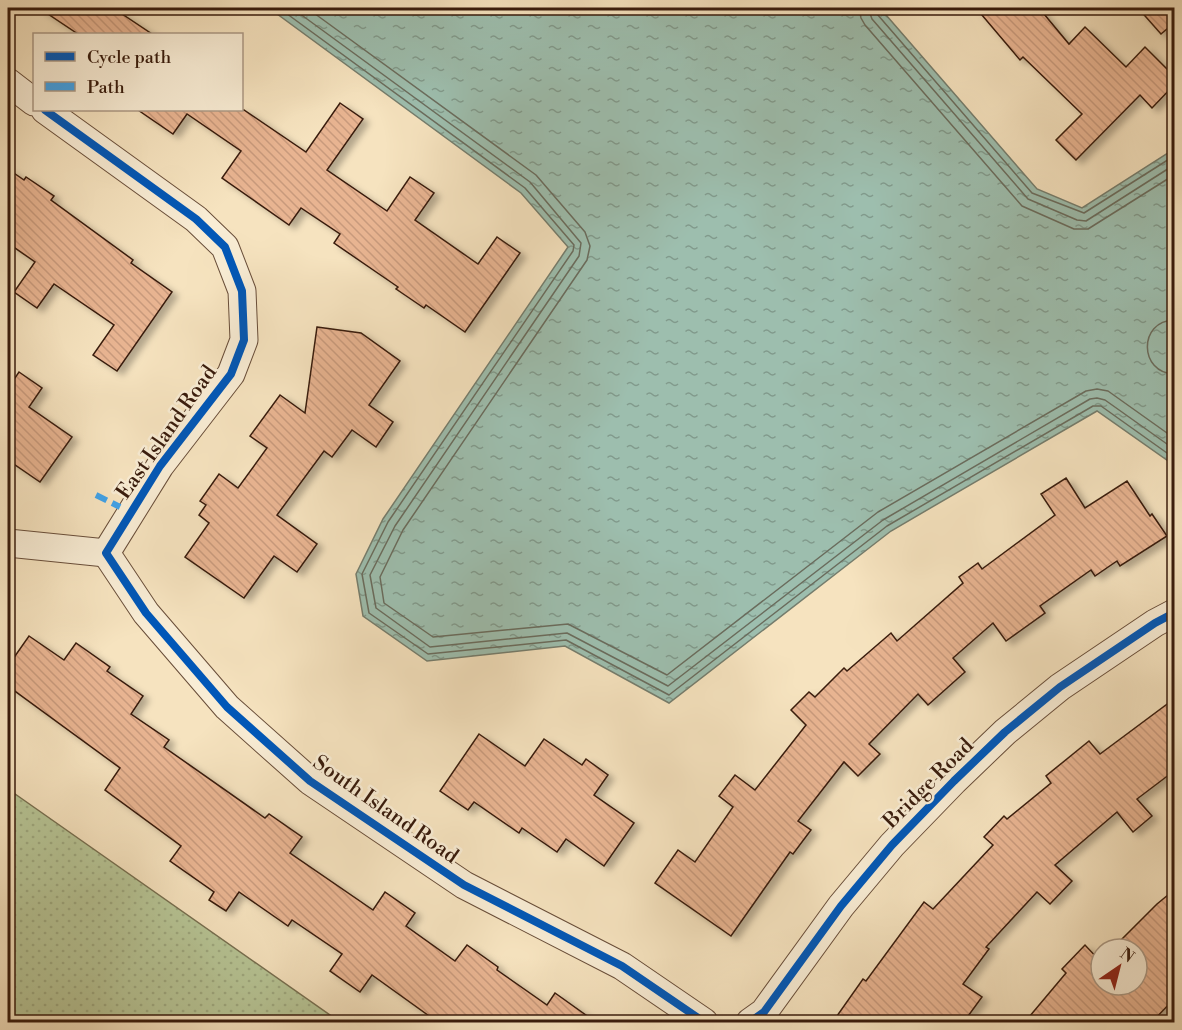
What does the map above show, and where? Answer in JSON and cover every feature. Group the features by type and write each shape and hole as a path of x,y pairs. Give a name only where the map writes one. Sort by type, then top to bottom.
{"street":[{"path":"8,82 33,101"},
{"name":"East Island Road","path":"46,111 196,219 225,247 242,291 244,339 231,374 160,466 106,553"},
{"path":"8,543 106,553"},
{"name":"South Island Road","path":"106,553 146,613 227,707 310,782 464,885 622,966 704,1023"},
{"name":"Bridge Road","path":"750,1023 764,1012 842,906 892,845 954,781 1005,732 1060,687 1155,623 1174,613"}],"green space":[{"path":"8,789 340,1022 8,1022"}],"water":[{"path":"269,8 880,8 1037,189 1082,208 1174,149 1174,341 1169,345 1174,357 1174,465 1097,411 891,531 669,703 565,646 427,661 363,616 356,574 383,519 568,247 521,193"}],"building":[{"path":"39,8 113,8 150,33 76,33"},
{"path":"976,8 1039,8 1069,44 1085,27 1126,67 1145,47 1174,76 1174,85 1152,108 1140,95 1076,160 1056,140 1082,114 1023,57 1020,60"},
{"path":"1138,8 1174,8 1174,23 1161,34"},
{"path":"340,103 363,119 327,170 387,211 410,177 434,193 415,220 478,264 497,237 520,253 465,332 426,305 424,308 396,289 398,287 334,243 340,234 301,208 289,225 222,178 241,151 187,114 173,134 139,111 244,110 306,152"},
{"path":"8,169 24,180 26,177 54,196 51,200 133,260 131,263 172,292 117,371 93,355 114,325 54,284 37,308 14,292 35,262 8,243"},
{"path":"317,327 361,333 400,361 369,405 393,422 376,447 352,430 332,457 324,451 277,515 317,544 297,572 274,556 244,598 185,557 209,523 199,515 206,505 200,501 219,474 238,488 267,448 250,436 280,395 305,413"},
{"path":"19,372 42,388 29,407 72,437 40,482 8,460 8,388"},
{"path":"1066,478 1085,508 1127,481 1150,516 1152,514 1167,536 1120,566 1117,561 1095,576 1091,570 1040,606 1045,613 1006,641 993,623 953,658 965,672 928,705 918,694 869,744 880,754 858,776 844,762 798,821 811,830 793,854 790,852 731,936 655,883 678,850 695,862 733,807 719,796 735,775 755,790 806,725 791,710 809,692 815,697 844,668 847,671 891,633 897,641 963,583 959,577 978,563 982,569 1055,515 1041,494"},
{"path":"29,636 64,660 76,643 110,667 107,671 143,696 131,714 169,740 164,747 265,818 269,814 302,837 290,853 373,910 385,892 415,913 406,926 455,961 467,945 498,967 497,970 547,1005 555,993 597,1023 439,1023 372,975 360,992 330,971 342,954 292,920 288,926 239,892 226,911 209,900 214,892 170,861 181,846 105,790 120,768 8,686 8,666"},
{"path":"1174,699 1174,771 1137,799 1152,816 1133,832 1117,812 1055,865 1072,881 1050,904 1037,892 986,947 989,949 963,984 982,997 963,1023 832,1023 863,979 866,981 924,902 933,909 993,845 984,837 1004,816 1007,819 1051,783 1046,776 1089,741 1100,754"},
{"path":"479,734 525,766 544,739 582,765 586,759 608,775 594,795 634,823 604,866 566,839 557,852 522,828 519,833 474,802 468,810 440,791"},
{"path":"1174,890 1174,999 1151,1023 1024,1023 1066,973 1062,969 1085,945 1089,949 1089,997 1149,997 1149,937 1124,937"}],"marked path":[{"path":"96,495 120,507"}],"cycle path":[{"path":"46,111 196,219 225,247 242,291 244,340 231,374 160,466 106,553 146,613 227,707 310,781 464,885 622,966 704,1022"},
{"path":"750,1022 764,1012 841,906 892,845 954,781 1005,732 1060,687 1155,623 1174,613"}]}
